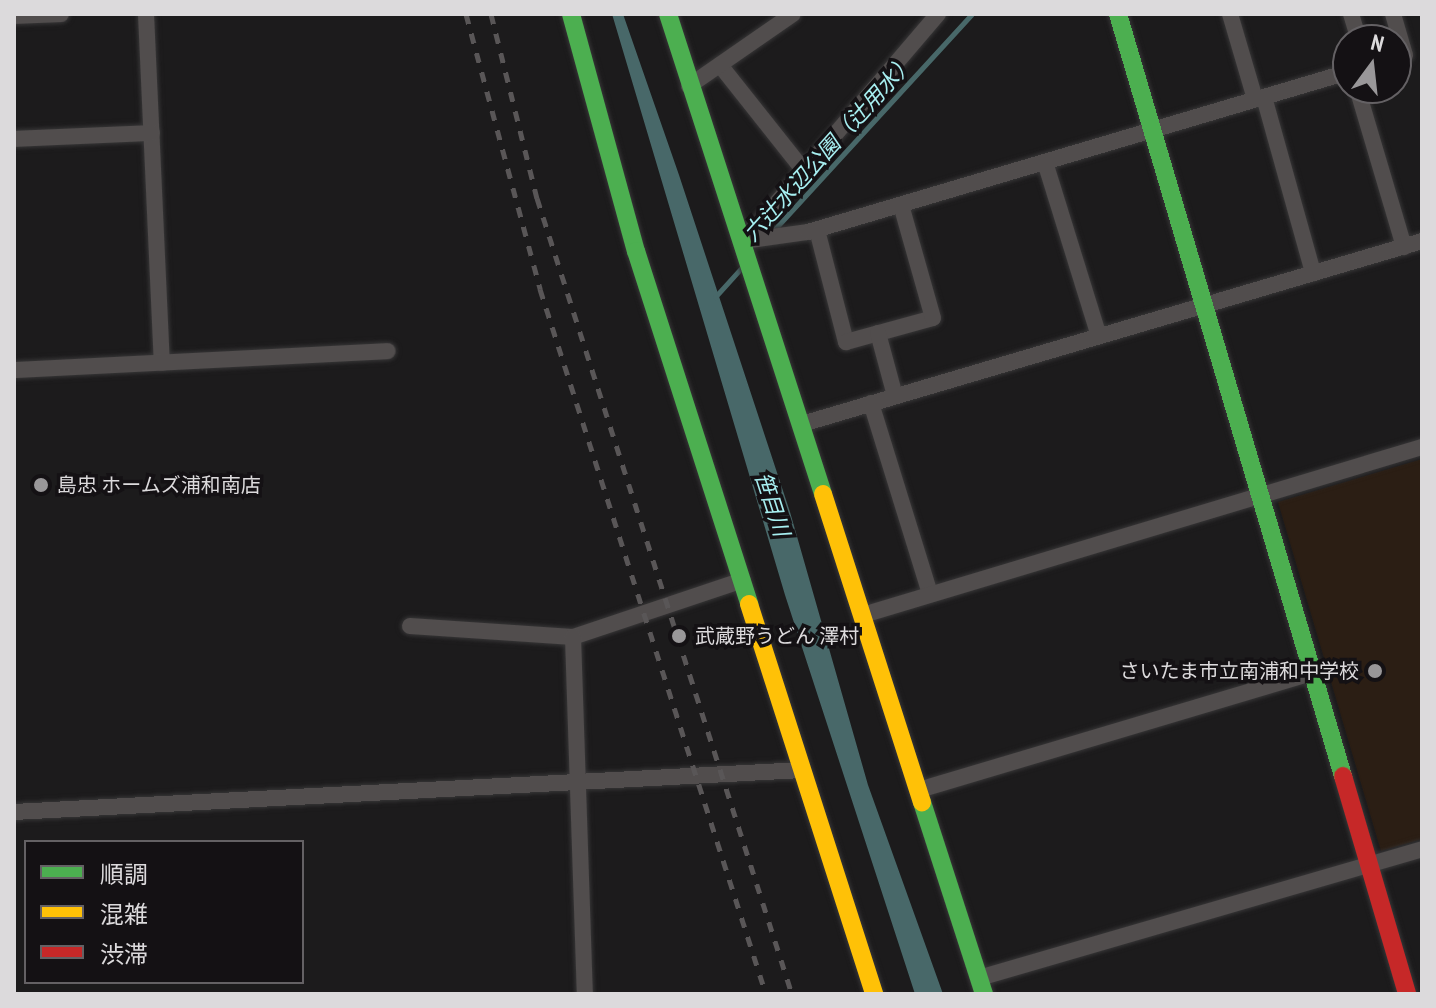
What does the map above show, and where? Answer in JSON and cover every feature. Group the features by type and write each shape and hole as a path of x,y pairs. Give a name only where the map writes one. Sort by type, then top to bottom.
{"street":[{"path":"14,16 61,14"},
{"path":"146,14 162,363"},
{"path":"571,14 636,251 874,994"},
{"path":"668,14 982,986 1422,849"},
{"path":"689,86 793,14"},
{"path":"743,241 938,14"},
{"path":"1118,14 1407,994"},
{"path":"1230,14 1260,98 1313,273"},
{"path":"720,65 804,171"},
{"path":"743,241 817,230 1332,77"},
{"path":"1362,104 1404,247"},
{"path":"14,139 152,133"},
{"path":"1045,162 1099,336"},
{"path":"817,230 846,342 933,318 901,205"},
{"path":"802,424 1422,241"},
{"path":"878,333 895,396"},
{"path":"14,370 388,351"},
{"path":"871,403 930,594"},
{"path":"863,615 1422,447"},
{"path":"410,626 573,637 743,580"},
{"path":"573,637 585,994"},
{"path":"919,790 1312,673"},
{"path":"14,812 541,787 579,778 801,770"}],"shaded area":[{"name":"さいたま市立南浦和中学校","path":"1422,459 1422,839 1381,851 1278,502"}],"water":[{"name":"笹目川","path":"612,14 623,14 679,175 790,512 868,785 943,994 915,994 785,595"}],"waterway":[{"name":"六辻水辺公園（辻用水）","path":"773,231 972,14"},
{"name":"六辻水辺公園（辻用水）","path":"715,297 743,266"}],"railway":[{"path":"466,14 540,289 766,994"},
{"path":"491,14 537,198 792,994"}],"traffic: fast":[{"path":"571,14 636,251 749,604"},
{"path":"668,14 823,494"},
{"path":"1118,14 1343,776"},
{"path":"922,802 984,994"}],"traffic: slow":[{"path":"823,494 922,802"},
{"path":"749,604 874,994"}],"traffic: jam":[{"path":"1343,776 1407,994"}],"place":[{"name":"島忠 ホームズ浦和南店","path":"41,485"},
{"name":"武蔵野うどん 澤村","path":"679,636"},
{"name":"さいたま市立南浦和中学校","path":"1375,671"}]}
